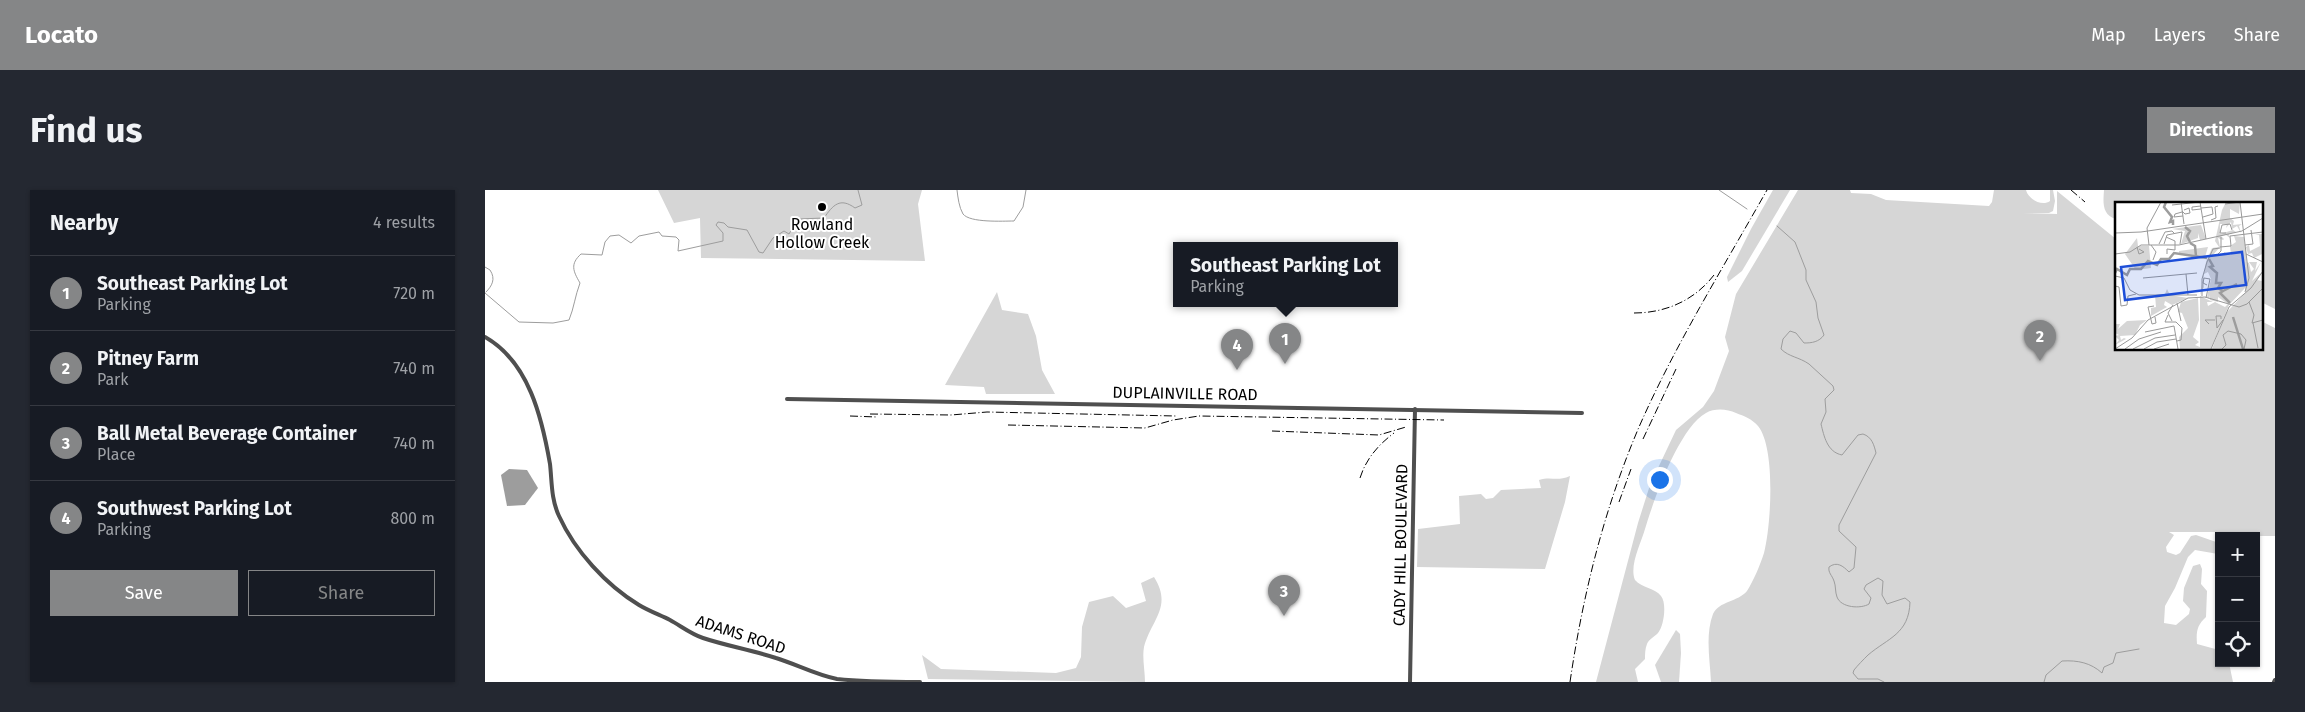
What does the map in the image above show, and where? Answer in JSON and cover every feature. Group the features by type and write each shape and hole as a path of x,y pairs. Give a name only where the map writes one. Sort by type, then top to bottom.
{"street":[{"name":"ADAMS ROAD","path":"485,337 515,363 531,393 545,437 553,495 559,515 584,554 623,593 639,605 701,637 771,656 830,677 846,680 920,682"},
{"name":"DUPLAINVILLE ROAD","path":"787,399 1582,412"},
{"name":"CADY HILL BOULEVARD","path":"1410,682 1415,409"}],"shaded area":[{"path":"658,190 922,190 918,204 925,261 701,258 700,218 674,223"},
{"path":"1773,190 1790,190 1742,271 1728,282 1727,277"},
{"path":"1798,190 1850,190 1851,193 1871,194 1886,200 1989,206 1992,202 1994,190 2026,190 2032,199 2039,203 2047,203 2050,201 2050,190 2053,190 2055,201 2053,211 2049,213 2022,213 2057,214 2057,191 2115,238 2115,350 2263,350 2263,322 2275,328 2275,536 2260,536 2260,532 2169,532 2174,535 2166,547 2167,552 2176,555 2180,553 2191,536 2196,535 2215,542 2215,553 2195,550 2188,557 2165,606 2164,623 2176,625 2189,614 2190,609 2183,601 2184,588 2193,566 2200,564 2202,569 2201,584 2207,591 2206,617 2198,629 2197,644 2215,649 2215,667 2230,667 2233,682 1711,682 1709,630 1713,614 1720,606 1743,595 1752,582 1764,553 1770,507 1768,451 1758,426 1751,420 1732,412 1713,410 1696,421 1677,448 1661,483 1636,554 1633,568 1635,580 1658,593 1663,599 1664,604 1660,630 1648,642 1645,650 1645,659 1635,669 1638,682 1596,682 1638,523 1650,485 1676,430 1703,407 1714,391 1729,351 1725,337 1736,294"},
{"path":"2104,190 2275,190 2275,309 2263,303 2263,202 2115,202 2115,219 2108,215 2104,204"},
{"path":"997,292 1002,310 1028,314 1036,336 1042,370 1055,394 986,394 984,387 945,385"},
{"path":"509,469 527,470 538,488 525,505 507,506 501,475"},
{"path":"1570,476 1565,502 1545,569 1417,567 1418,529 1460,524 1459,496 1481,494 1486,499 1493,498 1501,490 1541,488 1539,480 1561,479"},
{"path":"1154,577 1159,588 1161,605 1144,647 1145,682 928,679 922,655 941,669 1056,673 1076,668 1081,657 1082,627 1089,602 1113,596 1126,608 1146,601 1141,583"},
{"path":"1676,630 1680,634 1679,682 1661,682 1655,665"}],"waterway":[{"name":"Rowland Hollow Creek","path":"485,293 519,322 553,323 569,320 580,283 574,271 575,261 581,254 602,255 605,242 610,236 619,235 631,243 639,236 659,232 662,236 676,237 679,240 678,251 723,241 723,233 716,225 718,222 724,223 728,227 747,230 759,252 763,253 773,238 784,231 789,234 798,219 824,218 834,206 841,203 855,208 862,205 858,190"},
{"name":"Rowland Hollow Creek","path":"957,190 963,214 967,217 979,220 1002,221 1014,221 1023,207 1026,190"},
{"path":"1719,190 1747,209"},
{"path":"1777,226 1795,242 1806,270 1806,280 1816,302 1818,318 1824,335 1815,342 1804,343 1796,333 1790,331 1783,339 1781,349 1787,354 1809,364 1833,386 1834,390 1825,399 1826,412 1821,424 1825,438 1833,451 1842,455 1858,435 1863,434 1871,439 1876,453 1839,525 1839,531 1856,547 1854,568 1849,572 1842,566 1835,564 1829,567 1829,569 1835,583 1837,597 1839,601 1847,605 1856,607 1869,604 1871,598 1864,589 1866,585 1878,578 1883,581 1882,595 1887,604 1905,598 1910,602 1909,613 1902,628 1868,655 1853,673 1858,679 1878,679 1884,682"},
{"path":"485,267 490,270 493,279 486,292"},
{"path":"2044,682 2046,675 2062,661 2084,663 2102,673 2104,667 2113,663 2116,653 2139,649"}],"railway":[{"path":"1570,682 1581,617 1596,552 1615,489 1639,427 1668,366 1767,190"},
{"path":"2071,190 2085,202"},
{"path":"1634,313 1657,311 1678,304 1697,292 1714,275"},
{"path":"1643,439 1676,369"},
{"path":"870,414 951,415 987,412 1176,416"},
{"path":"850,416 877,417"},
{"path":"1008,425 1145,428 1173,420 1199,416 1444,420"},
{"path":"1272,431 1379,435 1406,427"},
{"path":"1360,478 1373,453 1394,433"},
{"path":"1619,502 1631,469"}],"place":[{"name":"Rowland Hollow Creek","path":"822,207"},
{"name":"Pitney Farm","path":"2040,361"},
{"name":"Southeast Parking Lot","path":"1285,364"},
{"name":"Southwest Parking Lot","path":"1237,370"},
{"name":"Ball Metal Beverage Container","path":"1284,616"}]}
